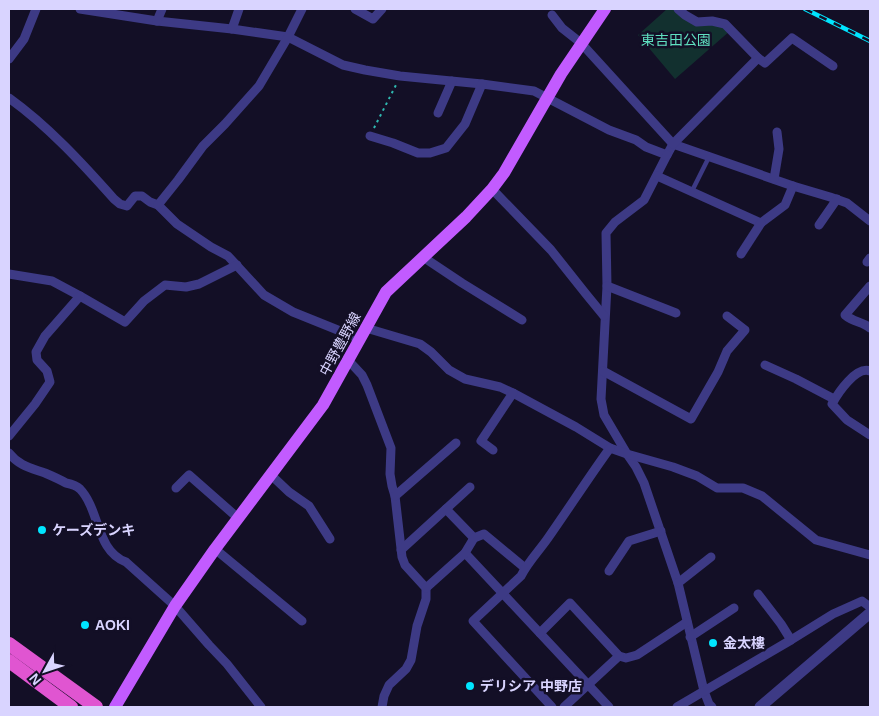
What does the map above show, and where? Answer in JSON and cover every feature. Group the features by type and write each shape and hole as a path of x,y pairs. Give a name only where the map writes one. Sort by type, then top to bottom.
{"highway":[{"path":"9,644 96,707"},
{"path":"9,661 71,707"}],"main road":[{"name":"中野豊野線","path":"115,707 175,606 215,549 323,405 386,292 492,189 504,173 560,74 606,9"}],"street":[{"path":"9,59 24,39 36,9"},
{"path":"80,9 99,10 157,21 288,37 343,65 364,70 400,76 534,91 610,130 668,155"},
{"path":"157,21 162,9"},
{"path":"232,29 239,9"},
{"path":"158,205 203,146 259,86 302,9"},
{"path":"355,9 373,19 382,9"},
{"path":"678,9 697,22 712,21 725,24 758,58 766,63 792,38 833,66"},
{"path":"552,15 562,28 581,43 673,144 793,186 837,199 846,203 870,221"},
{"path":"712,707 704,691 678,583 644,483 604,415 601,399 607,286 606,233 615,222 644,200 673,144 758,58"},
{"path":"438,112 452,81"},
{"path":"370,136 418,153 430,153 446,148 465,124 482,84"},
{"path":"9,98 24,108 82,163 120,204 127,206 135,196 142,196 158,205 177,224 211,248 228,256 264,295 293,312 363,333 420,344 449,370 464,379 500,387 513,393 610,448 698,476 717,488 743,488 762,496 816,540 870,555"},
{"path":"774,179 779,149 777,132"},
{"path":"657,176 760,224"},
{"path":"741,254 760,224 785,204 793,186"},
{"path":"492,189 551,250 604,316"},
{"path":"819,225 837,199"},
{"path":"424,257 462,284 522,320"},
{"path":"9,274 52,281 125,322 144,301 165,285 186,287 199,284 238,265"},
{"path":"607,286 676,313"},
{"path":"870,286 845,315 849,319 870,328"},
{"path":"9,436 50,382 47,371 36,360 36,352 44,336 80,296"},
{"path":"603,371 691,419 718,372 727,351 746,330 727,316"},
{"path":"348,360 362,375 367,385 391,448 390,474 396,496 402,557 405,565 426,588 426,600 417,626 411,660 406,669 390,685 384,696 382,707"},
{"path":"765,365 834,399"},
{"path":"870,371 866,369 858,372 841,389 832,404 847,420 870,435"},
{"path":"493,450 481,441 513,393"},
{"path":"396,496 456,443"},
{"path":"552,707 473,621 521,576 610,448"},
{"path":"9,453 23,466 45,473 79,488 89,502 101,535 112,553 132,567 175,606 227,664 261,707"},
{"path":"176,488 189,475 238,518"},
{"path":"271,476 309,506 330,539"},
{"path":"401,550 470,487"},
{"path":"446,509 474,538"},
{"path":"609,571 629,541 661,531"},
{"path":"426,588 465,553 474,538 484,534 525,568"},
{"path":"215,549 302,621"},
{"path":"465,553 609,707"},
{"path":"678,583 711,557"},
{"path":"758,594 791,640"},
{"path":"677,707 832,614 862,601 870,607"},
{"path":"540,633 570,604 620,656 626,658 637,655 687,622"},
{"path":"690,637 734,608"},
{"path":"760,707 870,614"},
{"path":"564,707 620,656"}],"lane":[{"path":"692,192 709,157"}],"path":[{"path":"370,136 400,76"}],"green space":[{"name":"東吉田公園","path":"667,9 678,9 685,15 731,30 675,79 638,35"}],"railway":[{"path":"805,9 870,41"}],"place":[{"name":"ケーズデンキ","path":"42,530"},
{"name":"AOKI","path":"85,625"},
{"name":"金太樓","path":"713,643"},
{"name":"デリシア 中野店","path":"470,686"}]}
